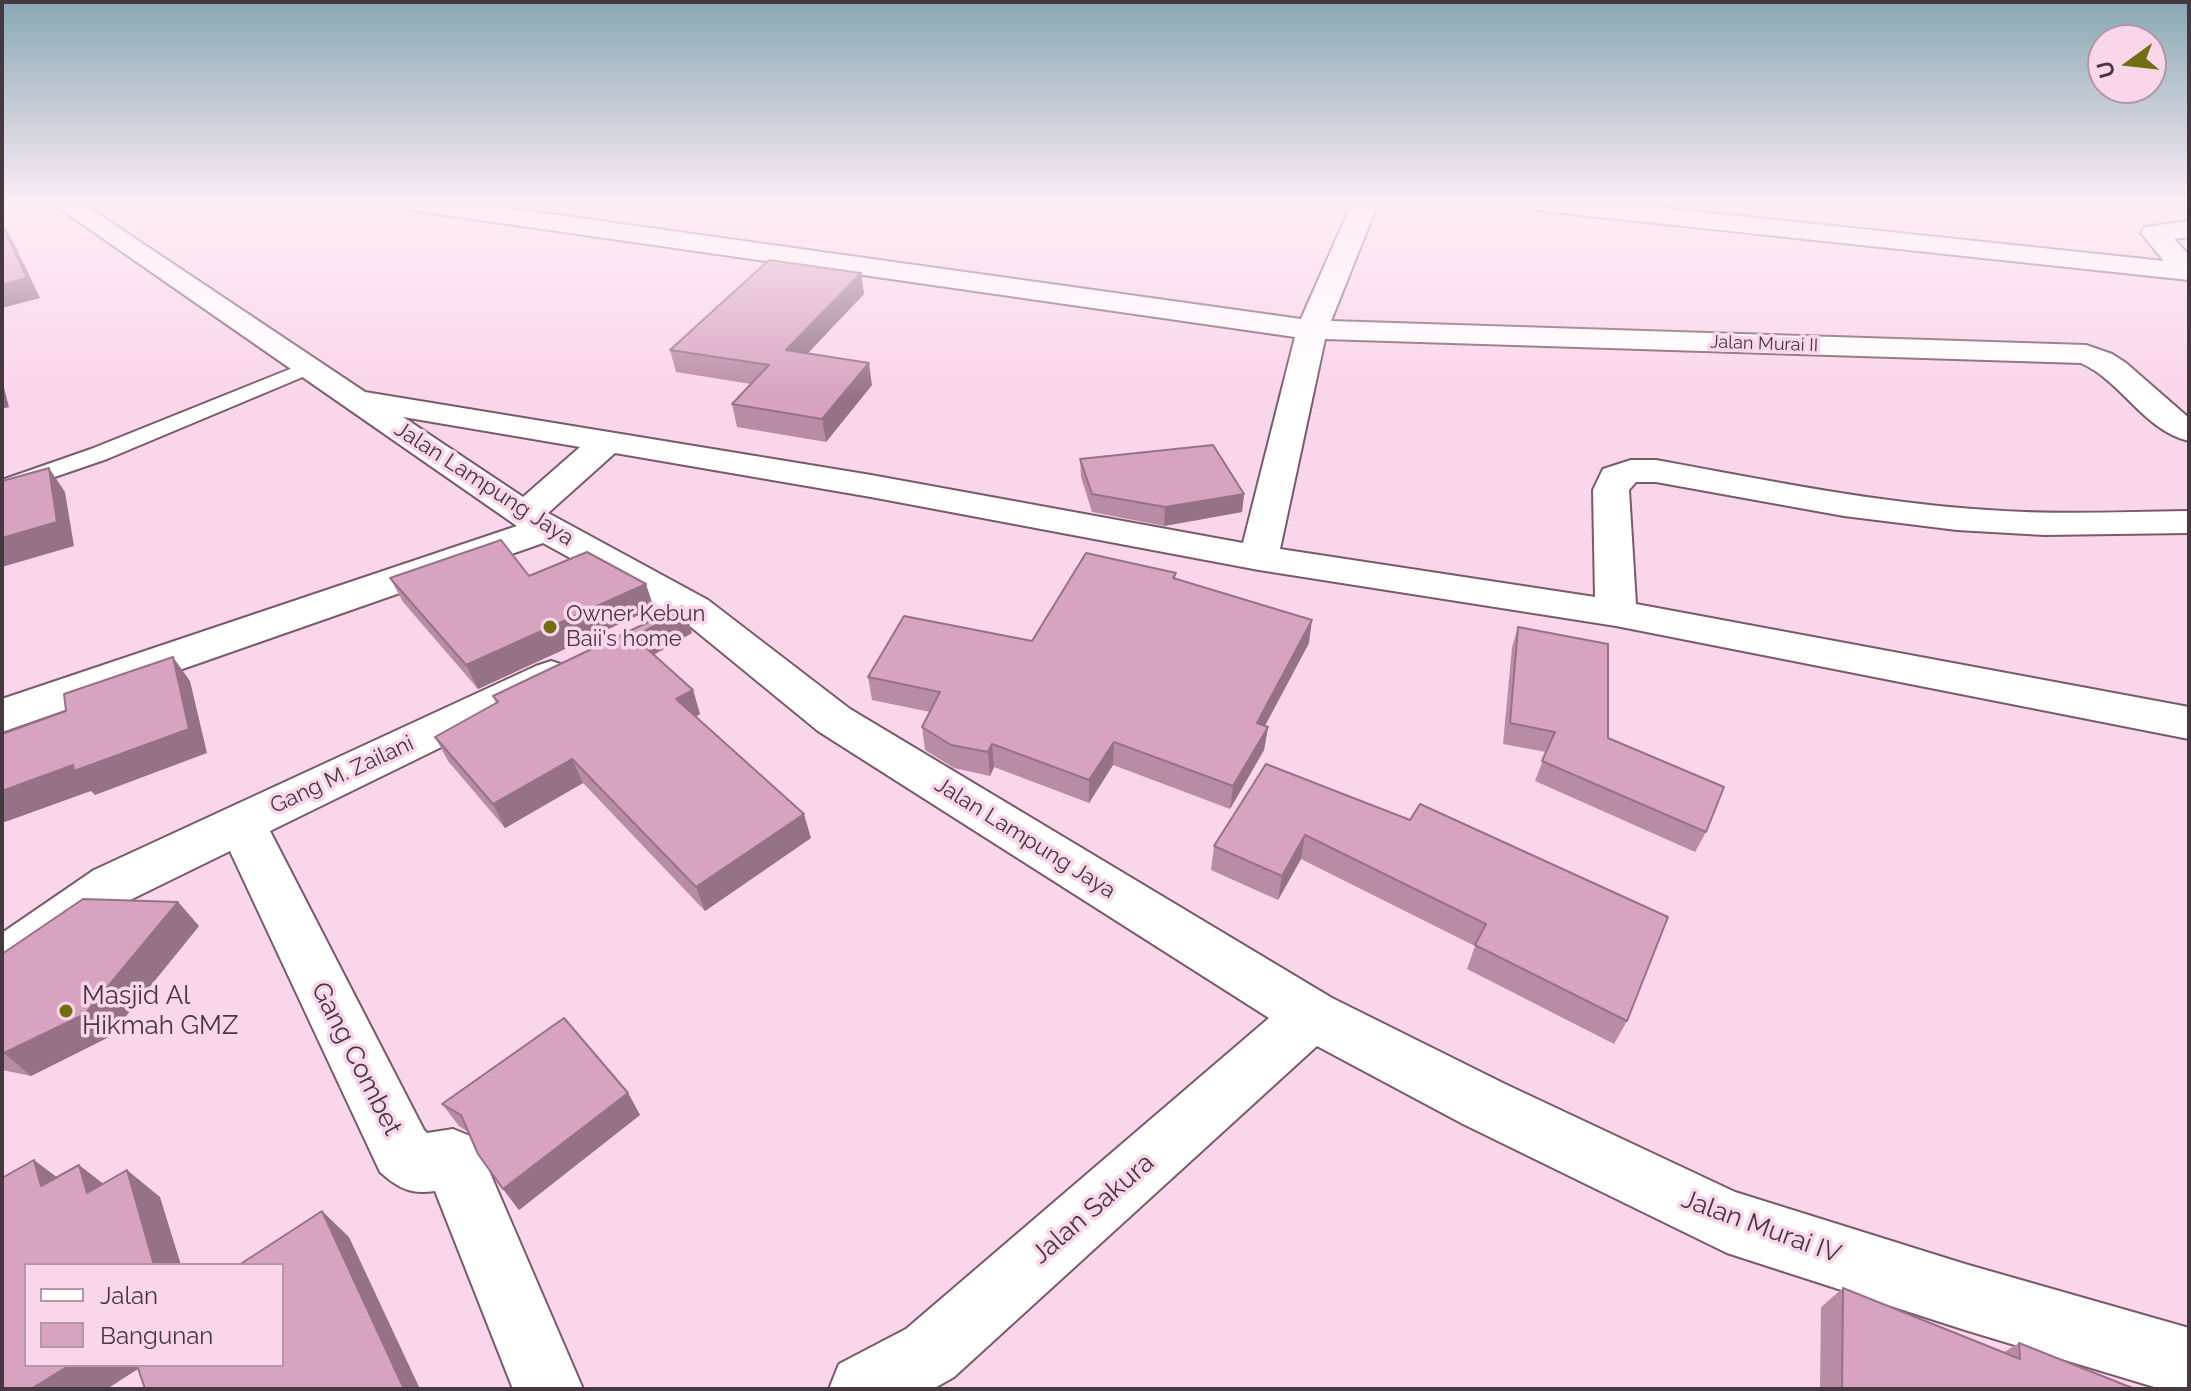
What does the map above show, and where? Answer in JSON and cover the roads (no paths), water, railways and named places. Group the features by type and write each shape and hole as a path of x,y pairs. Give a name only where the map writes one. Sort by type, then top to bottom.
{"street":[{"name":"Jalan Lampung Jaya","path":"162,268 535,522 694,609 834,720 1312,1015"},
{"name":"Jalan Murai II","path":"874,268 1312,330 2076,353 2110,364 2167,420 2189,431"},
{"path":"1259,558 1312,330 1338,268"},
{"path":"2151,268 2189,272"},
{"path":"356,399 1259,558 1616,613 2189,723"},
{"path":"2,716 535,522 608,441"},
{"path":"1616,613 1611,490 1616,477 1631,471 1656,471 1838,503 1957,519 2046,525 2189,522"},
{"path":"652,629 694,609"},
{"name":"Gang M. Zailani","path":"2,962 112,885 595,656"},
{"name":"Gang Combet","path":"241,823 402,1151 417,1164 453,1159 548,1389"},
{"name":"Jalan Murai IV","path":"1312,1015 1484,1104 1727,1221 1965,1297 2189,1363"},
{"name":"Jalan Sakura","path":"864,1389 930,1353 1312,1015"}],"lane":[{"path":"2,488 99,454 310,367"}],"place":[{"name":"Owner Kebun Baii's home","path":"550,627"},
{"name":"Masjid Al Hikmah GMZ","path":"66,1011"}]}
